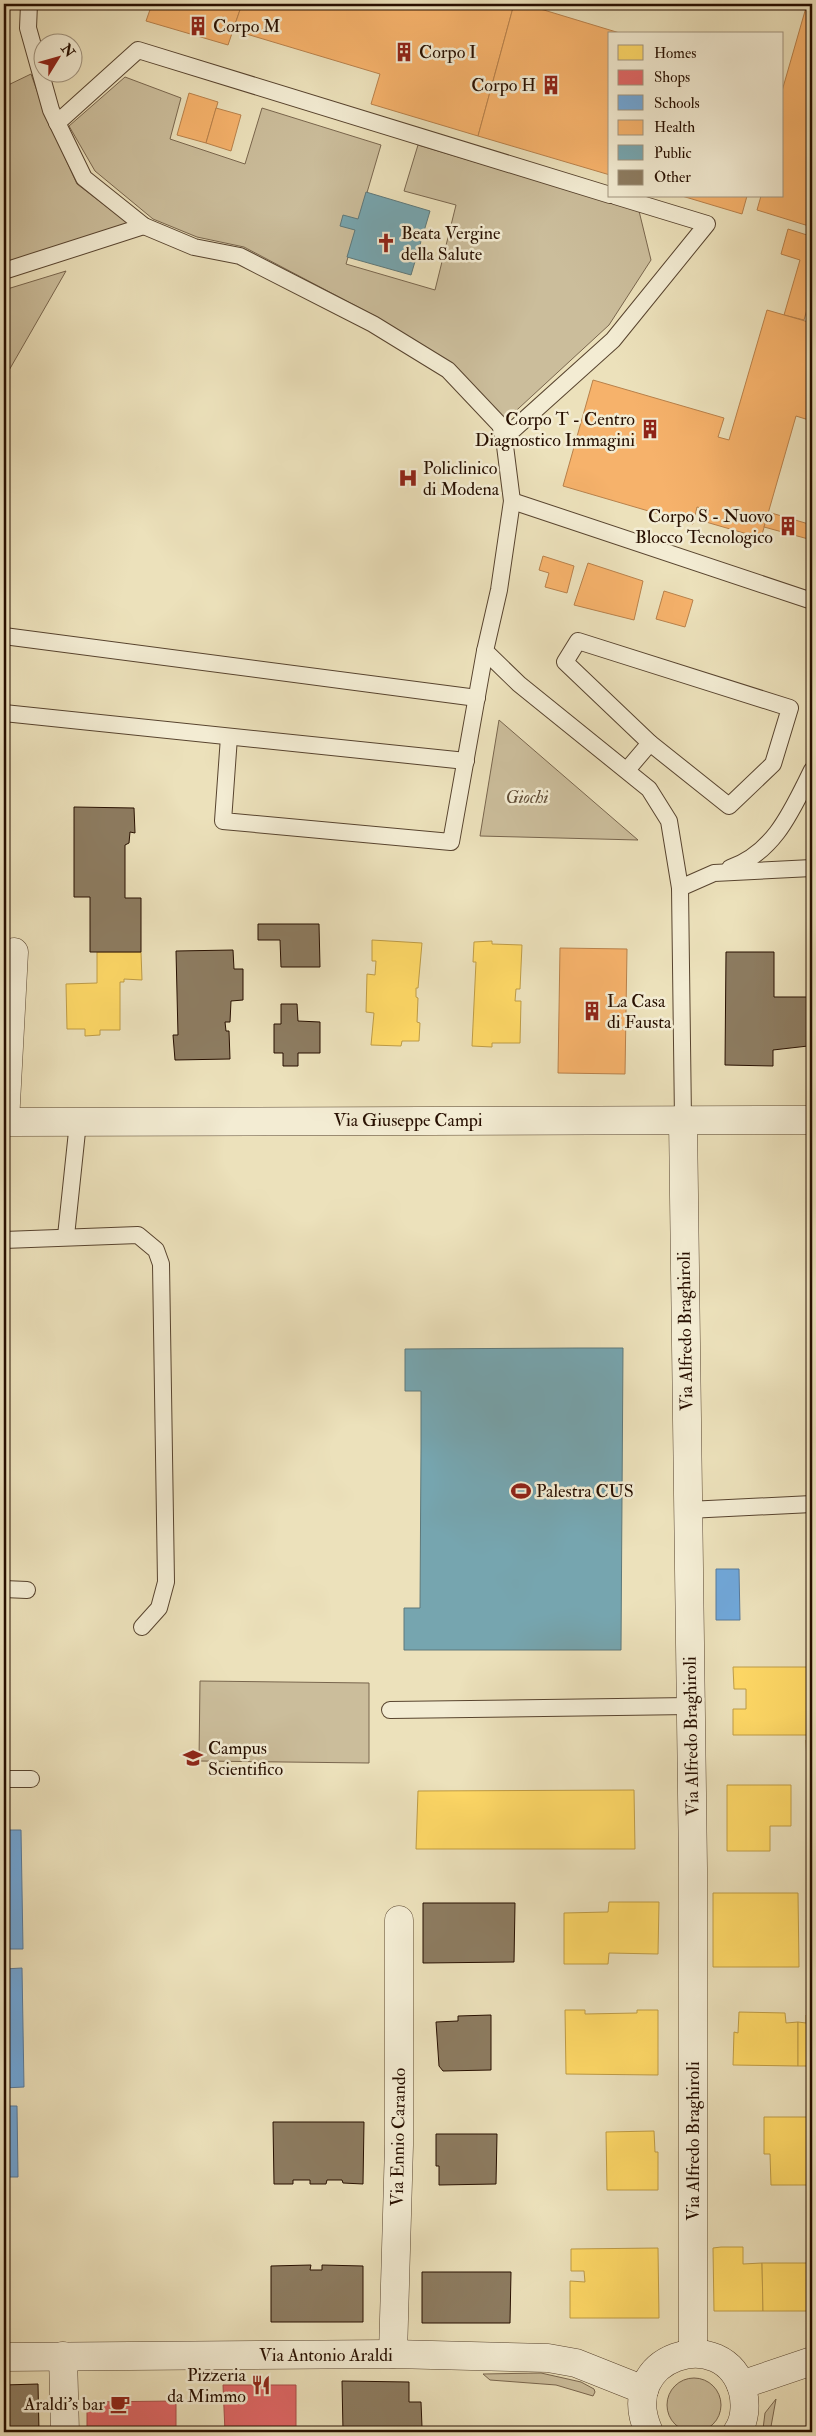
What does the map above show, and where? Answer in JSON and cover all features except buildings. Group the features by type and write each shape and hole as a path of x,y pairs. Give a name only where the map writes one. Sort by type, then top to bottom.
{"street":[{"path":"4,1122 14,952"},
{"name":"Via Alfredo Braghiroli","path":"683,1120 693,1868 693,2353"},
{"name":"Via Giuseppe Campi","path":"4,1122 812,1120"},
{"name":"Via Ennio Carando","path":"393,2354 399,2145 399,1920"},
{"path":"649,2432 643,2419 642,2404 644,2390 657,2368 680,2354 693,2353 712,2357 729,2368 741,2384 744,2414 737,2432"},
{"name":"Via Antonio Araldi","path":"4,2357 393,2354 548,2358 576,2363 644,2390"},
{"path":"63,2356 65,2432"},
{"path":"741,2384 812,2362"}],"lane":[{"path":"29,4 28,28 51,110 84,178 144,226 194,247 240,256 373,324 448,370 500,425 504,438 512,501 498,590 485,651 451,842 223,821 229,736"},
{"path":"57,123 138,50 608,193"},
{"path":"504,438 613,340 708,224 622,198"},
{"path":"4,271 144,226"},
{"path":"512,501 812,601"},
{"path":"4,636 477,698"},
{"path":"578,641 790,708 773,764 729,806 650,743 565,662 578,641"},
{"path":"485,651 519,684 649,789 669,821 680,888 683,1120"},
{"path":"4,713 466,761"},
{"path":"627,770 650,743"},
{"path":"680,888 748,861 773,840 812,770"},
{"path":"714,873 812,868"},
{"path":"66,1236 78,1122"},
{"path":"4,1240 66,1236 138,1235 156,1250 161,1264 166,1582 159,1608 142,1627"},
{"path":"688,1510 812,1504"},
{"path":"4,1589 27,1590"},
{"path":"390,1710 690,1706"},
{"path":"4,1779 31,1779"}],"green space":[{"path":"31,74 32,82 34,82 46,116 77,184 129,224 4,265 4,87"},
{"path":"125,77 181,98 170,139 245,164 262,108 381,145 346,264 435,290 456,205 404,191 418,145 639,211 651,260 609,325 506,420 453,364 377,317 244,247 197,237 153,219 95,171 69,126"},
{"path":"66,271 4,379 4,290"},
{"name":"Giochi","path":"499,720 638,840 480,836"},
{"path":"200,1681 369,1683 369,1763 199,1761"},
{"path":"541,2373 581,2382 594,2389 595,2392 593,2396 556,2385 490,2380 483,2374"},
{"path":"689,2378 699,2378 709,2382 717,2390 721,2405 717,2420 709,2428 699,2432 689,2432 679,2428 671,2420 667,2410 667,2400 671,2390 679,2382"},
{"path":"776,2399 770,2432 760,2432 763,2429 765,2413"}],"place":[{"name":"Corpo M","path":"198,26"},
{"name":"Corpo I","path":"404,52"},
{"name":"Corpo H","path":"551,85"},
{"name":"Beata Vergine della Salute","path":"386,243"},
{"name":"Corpo T - Centro Diagnostico Immagini","path":"650,429"},
{"name":"Policlinico di Modena","path":"408,478"},
{"name":"Corpo S - Nuovo Blocco Tecnologico","path":"788,526"},
{"name":"La Casa di Fausta","path":"592,1011"},
{"name":"Palestra CUS","path":"521,1491"},
{"name":"Campus Scientifico","path":"193,1758"},
{"name":"Pizzeria da Mimmo","path":"261,2385"},
{"name":"Araldi's bar","path":"120,2404"}]}
